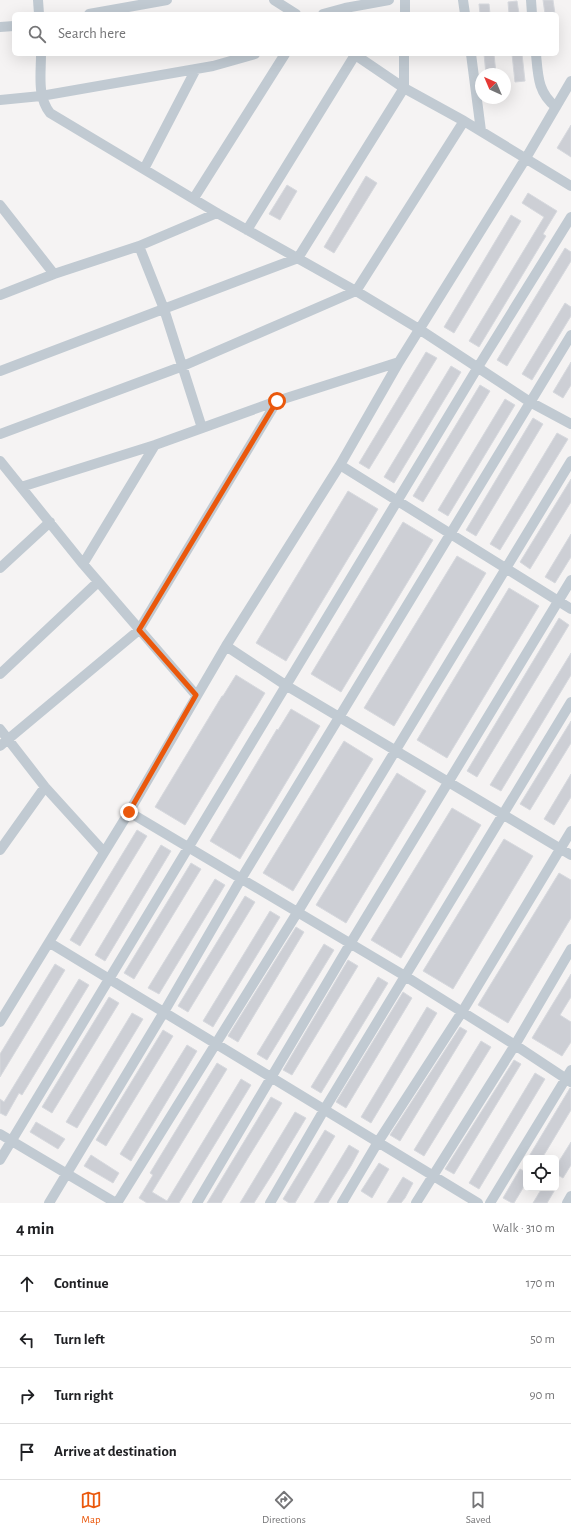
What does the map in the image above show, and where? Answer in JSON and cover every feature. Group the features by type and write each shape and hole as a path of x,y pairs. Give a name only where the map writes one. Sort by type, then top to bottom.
{"street":[{"path":"38,0 39,12"},
{"path":"101,12 167,0"},
{"path":"328,12 345,4 389,0"},
{"path":"405,0 405,12"},
{"path":"463,0 465,12"},
{"path":"531,0 532,12"},
{"path":"277,1 293,12"},
{"path":"0,27 12,26"},
{"path":"41,56 41,96 50,113 217,213 356,291 419,329 530,402 571,424"},
{"path":"0,100 41,96 213,66 248,56"},
{"path":"194,198 284,56"},
{"path":"247,230 354,56"},
{"path":"358,56 404,88 464,121 571,186"},
{"path":"0,371 298,258 404,88 404,56"},
{"path":"471,56 481,131"},
{"path":"536,56 538,78 544,95 556,107"},
{"path":"144,169 196,69"},
{"path":"0,1022 50,943 129,812 196,695 340,465 399,362 526,158 571,81"},
{"path":"0,434 183,366 356,291 464,121"},
{"path":"0,205 54,274"},
{"path":"0,295 54,274 139,246 217,213"},
{"path":"0,1160 478,367 571,217"},
{"path":"139,246 164,309 202,428"},
{"path":"49,1203 164,1012 241,879 571,335"},
{"path":"21,487 154,445 277,401 399,362"},
{"path":"0,746 139,630 277,401"},
{"path":"83,564 154,445"},
{"path":"0,461 98,582 196,695"},
{"path":"0,1134 11,1142 117,1203 297,912 571,461"},
{"path":"340,465 571,609"},
{"path":"0,568 50,522"},
{"path":"197,1203 350,944 571,580"},
{"path":"0,674 98,582"},
{"path":"226,646 287,686 571,855"},
{"path":"270,1203 324,1110 571,702"},
{"path":"0,729 45,787 104,852"},
{"path":"0,850 45,787"},
{"path":"129,812 405,976 569,1077 490,1203"},
{"path":"342,1203 378,1142 462,1012 571,831"},
{"path":"50,943 478,1203"},
{"path":"416,1203 515,1045 571,949"},
{"path":"567,1203 571,1196"}],"building":[{"path":"543,0 553,0 555,12 545,12"},
{"path":"517,1 519,12 509,12 508,2"},
{"path":"479,4 489,4 490,12 480,12"},
{"path":"484,56 494,56 495,68 485,68"},
{"path":"512,56 522,56 525,81 515,82"},
{"path":"571,125 571,157 557,148"},
{"path":"366,176 377,183 334,253 324,247"},
{"path":"287,185 297,191 280,220 269,214"},
{"path":"528,193 557,211 543,234 546,236 479,347 469,341 544,217 522,203"},
{"path":"511,215 521,221 454,333 444,327"},
{"path":"565,248 571,252 571,261 507,366 497,360"},
{"path":"565,303 571,307 571,316 532,380 522,374"},
{"path":"426,352 437,358 369,469 359,463"},
{"path":"571,362 571,385 563,398 553,392"},
{"path":"451,366 461,372 394,483 384,477"},
{"path":"480,385 490,391 423,502 413,496"},
{"path":"505,399 515,405 448,516 438,510"},
{"path":"533,418 543,424 476,536 466,530"},
{"path":"557,433 568,439 500,550 490,544"},
{"path":"571,479 571,502 530,569 520,562"},
{"path":"348,491 378,509 286,661 256,643"},
{"path":"403,522 433,540 341,692 311,674"},
{"path":"571,534 571,557 555,583 545,577"},
{"path":"457,556 486,573 394,726 364,708"},
{"path":"509,588 539,606 447,758 417,740"},
{"path":"559,618 569,625 477,777 467,771"},
{"path":"571,653 571,675 501,791 490,785"},
{"path":"236,675 265,693 185,825 155,807"},
{"path":"291,709 320,726 240,859 210,841 277,729 278,730"},
{"path":"571,721 571,743 530,810 520,804"},
{"path":"344,741 373,759 293,891 263,873"},
{"path":"397,773 426,791 346,923 316,905"},
{"path":"571,774 571,797 554,825 544,819"},
{"path":"452,808 481,825 401,958 371,940"},
{"path":"137,830 147,836 80,946 70,940"},
{"path":"504,839 533,856 453,989 423,971"},
{"path":"161,845 171,851 105,961 95,955"},
{"path":"191,863 201,869 134,979 124,973"},
{"path":"559,873 571,880 571,918 508,1023 478,1005"},
{"path":"215,879 225,885 159,994 148,988"},
{"path":"245,896 255,902 188,1012 178,1006"},
{"path":"270,911 280,917 213,1027 203,1021"},
{"path":"296,927 304,932 238,1042 228,1036"},
{"path":"324,944 334,950 267,1060 257,1054"},
{"path":"348,960 358,966 292,1075 283,1070"},
{"path":"55,964 65,970 0,1077 0,1054"},
{"path":"571,974 571,997 560,1015 571,1022 571,1042 562,1056 532,1038"},
{"path":"378,977 388,983 321,1093 311,1087"},
{"path":"79,979 89,985 22,1095 19,1093 6,1116 0,1113 0,1099 4,1102"},
{"path":"403,992 412,998 346,1108 336,1102"},
{"path":"109,997 119,1003 52,1113 42,1107"},
{"path":"427,1007 437,1013 371,1123 361,1117"},
{"path":"132,1013 143,1019 77,1128 66,1122"},
{"path":"460,1027 467,1031 400,1141 390,1135"},
{"path":"163,1030 173,1036 106,1146 96,1140"},
{"path":"481,1041 491,1047 424,1156 414,1150"},
{"path":"187,1045 197,1051 131,1161 120,1154"},
{"path":"514,1060 521,1064 454,1174 445,1169"},
{"path":"217,1063 227,1069 152,1192 167,1201 241,1079 251,1085 179,1203 147,1203 139,1198 153,1175 150,1173"},
{"path":"535,1073 545,1079 479,1189 469,1183"},
{"path":"571,1088 571,1110 547,1150 544,1155 530,1155"},
{"path":"271,1097 282,1103 221,1203 207,1203"},
{"path":"295,1112 306,1118 273,1173 254,1203 240,1203"},
{"path":"36,1122 65,1139 58,1149 30,1132"},
{"path":"325,1130 335,1136 295,1203 289,1203 283,1199"},
{"path":"571,1142 571,1165 563,1178 559,1176 559,1161"},
{"path":"349,1145 359,1151 351,1166 328,1203 314,1203"},
{"path":"91,1155 119,1173 113,1183 84,1166"},
{"path":"379,1163 389,1169 372,1198 361,1191"},
{"path":"520,1169 523,1170 523,1188 514,1203 503,1198"},
{"path":"403,1177 413,1183 405,1198 401,1203 387,1203"},
{"path":"540,1191 554,1191 547,1203 533,1203"}],"route":[{"path":"129,812 196,695 139,630 277,401"}]}
